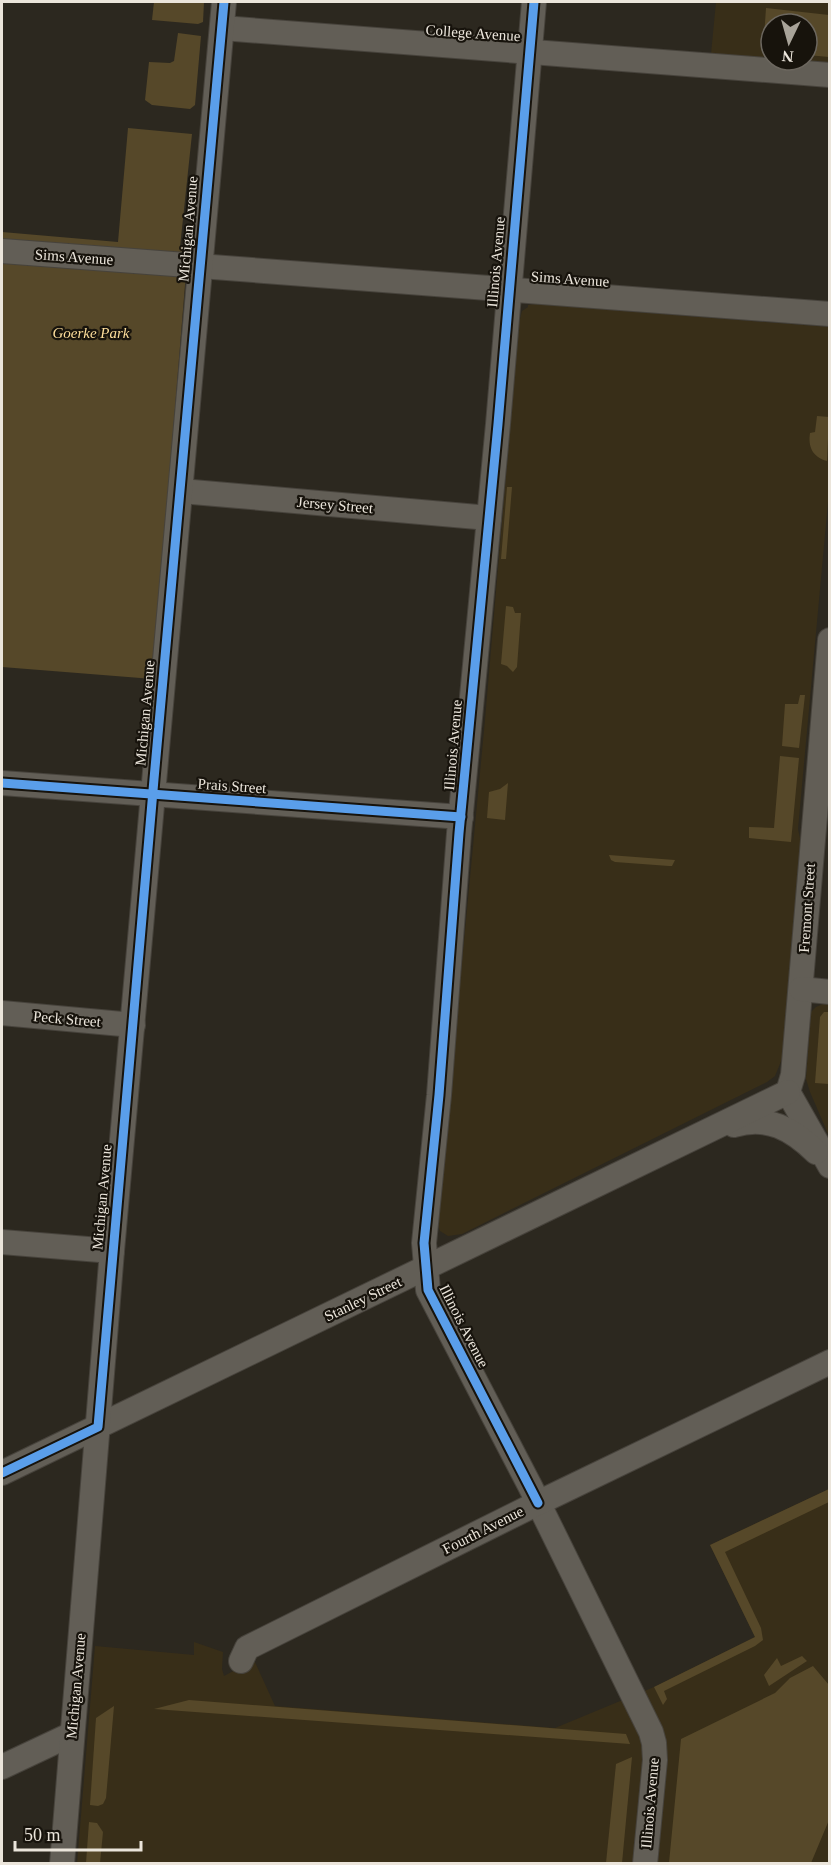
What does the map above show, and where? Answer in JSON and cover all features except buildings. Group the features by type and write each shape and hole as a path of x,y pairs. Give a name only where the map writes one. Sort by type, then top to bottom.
{"street":[{"name":"Michigan Avenue","path":"62,1863 112,1251 224,2"},
{"name":"Illinois Avenue","path":"534,2 424,1244 425,1268 428,1290 538,1503 646,1722 654,1743 655,1760 645,1863"},
{"name":"College Avenue","path":"222,28 830,75"},
{"name":"Sims Avenue","path":"2,252 830,314"},
{"name":"Jersey Street","path":"181,491 489,518"},
{"name":"Fremont Street","path":"788,1092 793,1075 826,730 822,710 830,640"},
{"name":"Prais Street","path":"2,783 461,818"},
{"path":"801,989 830,992"},
{"name":"Peck Street","path":"2,1013 133,1024"},
{"path":"788,1092 829,1165"},
{"name":"Stanley Street","path":"2,1473 788,1092"},
{"path":"702,1134 743,1122 765,1121 780,1125 793,1133 829,1165"},
{"path":"2,1242 112,1251"},
{"name":"Fourth Avenue","path":"241,1661 247,1648 538,1503 830,1362"},
{"path":"2,1767 72,1734"}],"shaded area":[{"path":"716,2 829,2 829,63 819,62 819,12 759,12 759,58 711,54"},
{"path":"528,305 829,327 829,491 798,829 802,847 782,1059 775,1076 462,1234 448,1236 440,1231 437,1223 485,720 519,323 522,311"},
{"path":"823,1004 829,1004 829,1136 806,1079 811,1012"},
{"path":"829,1489 829,1863 77,1864 95,1646 194,1655 194,1642 223,1652 224,1676 254,1660 275,1706 555,1728 654,1687 755,1637 710,1545"}],"green space":[{"path":"154,2 204,2 203,22 198,24 152,20"},
{"path":"766,8 802,12 766,12"},
{"path":"819,14 829,15 829,57 819,56"},
{"path":"178,33 201,36 195,105 190,109 152,105 145,100 149,62 170,63 174,61"},
{"name":"Goerke Park","path":"128,128 192,134 180,247 188,248 153,679 2,667 2,232 118,242"},
{"path":"817,416 829,417 827,461 818,457 811,447 810,433 815,432"},
{"path":"507,487 512,487 506,559 501,559"},
{"path":"506,606 513,607 515,613 521,613 517,667 513,672 501,664"},
{"path":"800,695 805,695 799,748 782,746 785,704 798,704"},
{"path":"780,756 799,758 791,842 749,838 749,827 774,828"},
{"path":"508,783 505,820 487,818 489,792 500,789"},
{"path":"609,855 675,860 672,866 615,862"},
{"path":"824,1012 829,1012 829,1084 815,1083 820,1017"},
{"path":"829,1489 829,1502 725,1552 761,1628 763,1640 664,1691 667,1699 663,1705 654,1687 755,1637 710,1545"},
{"path":"802,1656 807,1661 769,1686 764,1675 777,1658 781,1666"},
{"path":"813,1666 829,1685 829,1820 811,1863 669,1863 681,1739 775,1693 790,1678"},
{"path":"189,1700 626,1734 630,1744 154,1709"},
{"path":"114,1706 106,1798 103,1804 90,1805 96,1718"},
{"path":"632,1757 622,1863 606,1863 616,1764"},
{"path":"89,1822 97,1823 103,1832 100,1863 86,1863"}],"cycle path":[{"path":"2,1473 98,1427 224,2"},
{"path":"534,2 498,424 459,833 439,1095 424,1243 428,1290 538,1503"},
{"path":"2,783 461,817"}]}
